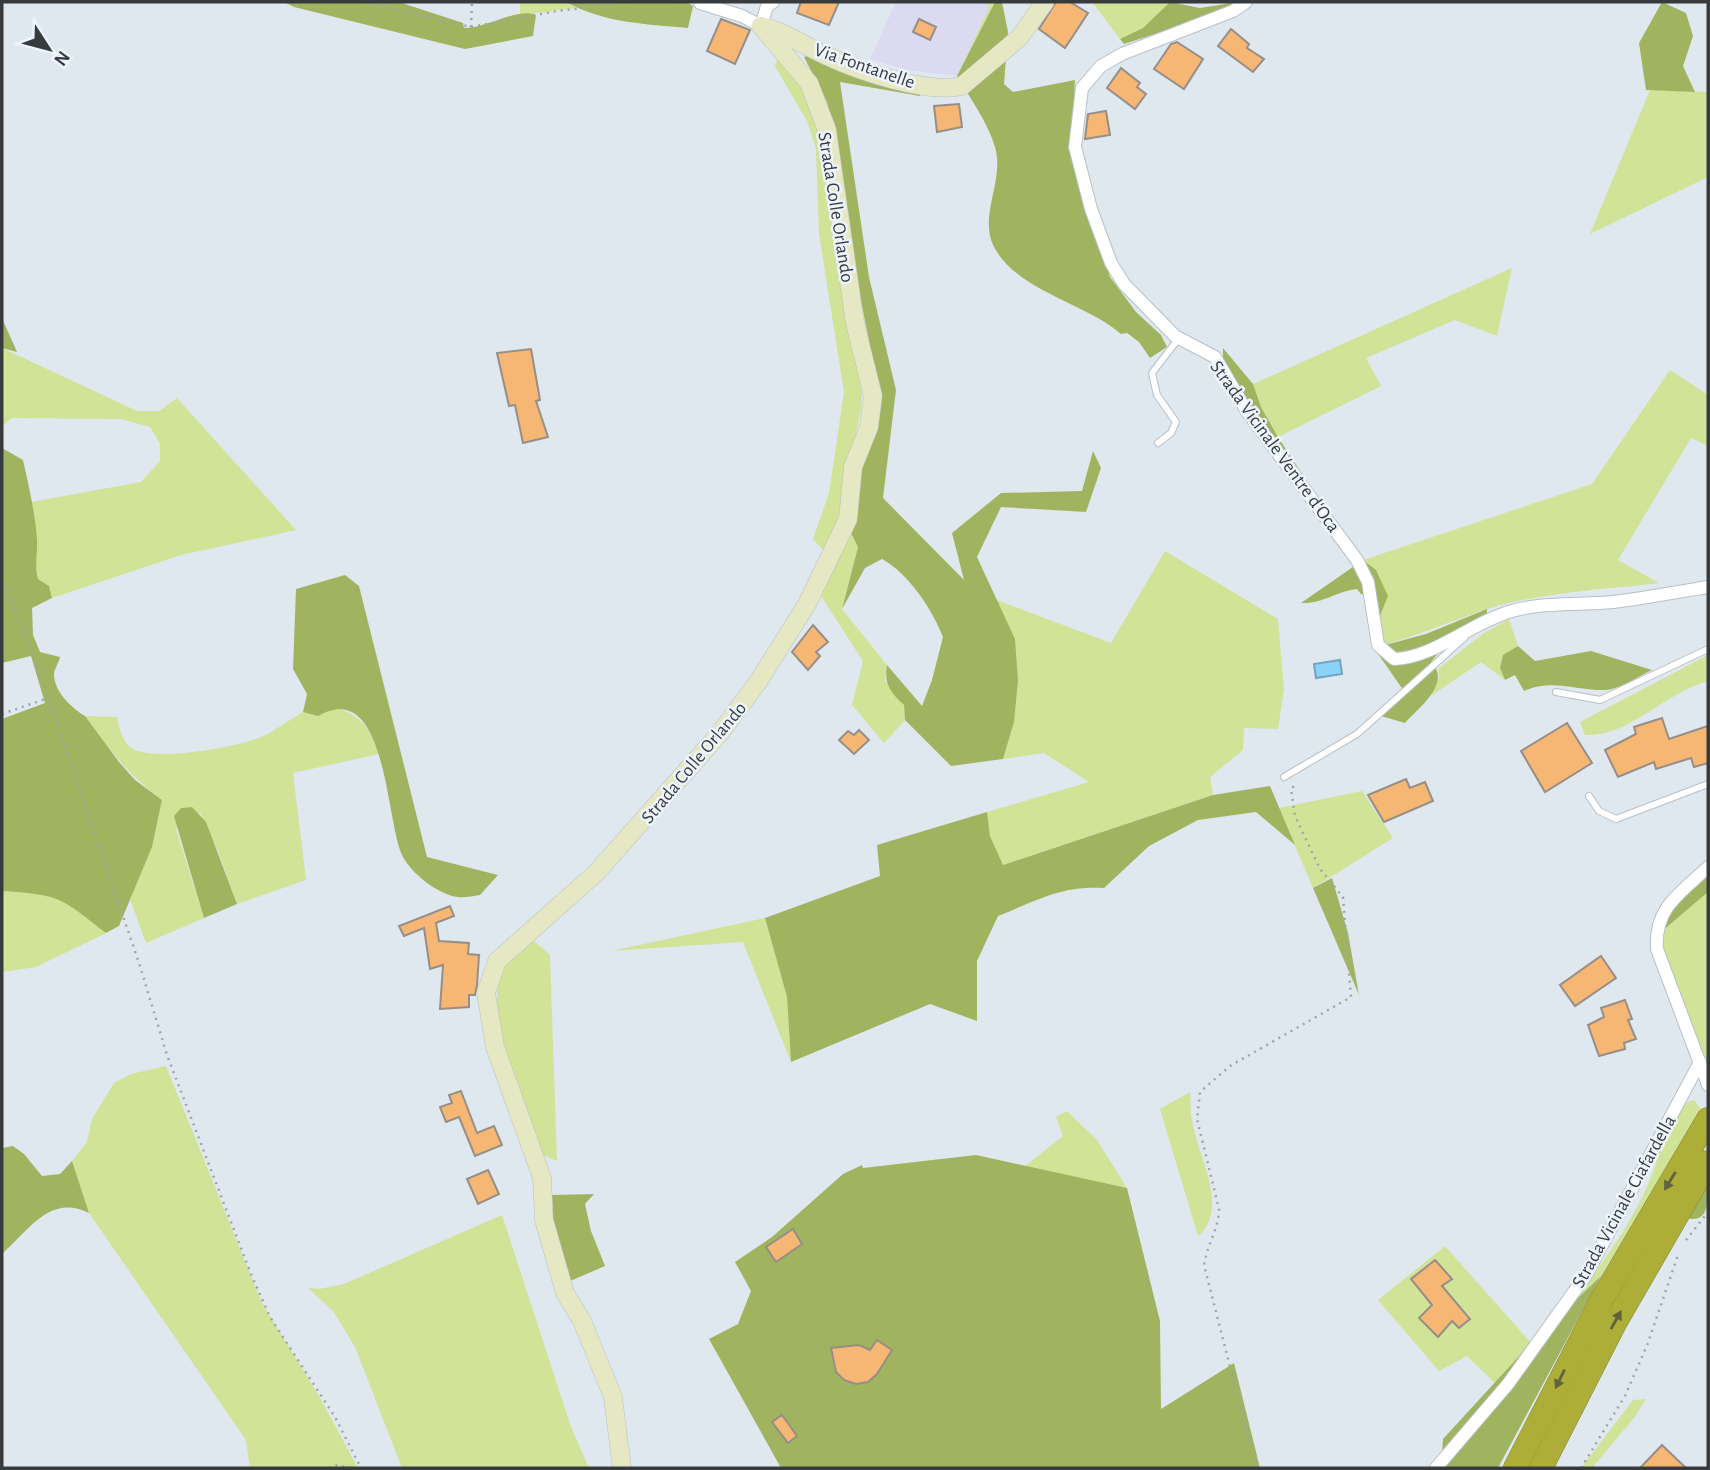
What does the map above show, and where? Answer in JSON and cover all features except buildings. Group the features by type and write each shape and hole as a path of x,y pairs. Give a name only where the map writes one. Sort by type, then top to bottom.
{"highway":[{"path":"1515,1468 1602,1299 1707,1121"},
{"path":"1541,1468 1615,1322 1708,1162"}],"street":[{"path":"761,26 767,6 773,2"},
{"name":"Via Fontanelle","path":"700,3 743,16 825,55 894,79 951,88 962,86 1019,38 1045,2"},
{"name":"Strada Vicinale Ventre d'Oca","path":"1245,2 1233,11 1122,54 1101,66 1082,88 1077,107 1076,147 1091,209 1111,263 1143,306 1179,338 1214,356 1247,410 1357,560 1368,582 1376,634 1385,653 1394,659 1418,656 1514,610 1615,602 1708,587"},
{"name":"Strada Colle Orlando","path":"622,1468 613,1397 582,1321 565,1293 544,1220 542,1178 495,1047 486,993 497,961 596,873 720,733 758,682 807,604 848,519 853,467 869,427 873,396 855,323 827,130 809,83 761,26"},
{"path":"1708,867 1662,911 1655,930 1657,949 1708,1085"},
{"name":"Strada Vicinale Ciafardella","path":"1436,1468 1508,1384 1586,1275 1700,1062"}],"lane":[{"path":"1158,443 1171,433 1176,422 1157,395 1152,373 1179,338"},
{"path":"1284,777 1357,734 1478,626"},
{"path":"1556,692 1600,700 1708,649"},
{"path":"1589,796 1599,811 1616,819 1708,784"}],"path":[{"path":"362,2 471,27 557,11 632,2"},
{"path":"471,27 472,2"},
{"path":"2,575 48,698 141,967 167,1055 251,1275 270,1317 335,1418 361,1468"},
{"path":"2,714 48,698"},
{"path":"1256,1468 1204,1265 1208,1243 1219,1222 1219,1209 1197,1119 1200,1092 1230,1066 1351,997 1343,897 1320,869 1295,816 1291,789 1299,781"},
{"path":"1581,1468 1625,1396 1648,1343 1680,1248 1708,1212"},
{"path":"329,1468 335,1465 353,1468"}],"shaded area":[{"path":"896,2 981,2 990,6 957,76 907,70 870,59"}],"green space":[{"path":"284,2 399,2 463,23 464,28 520,14 536,15 533,36 465,49 294,7"},
{"path":"520,2 566,2 576,8 520,15"},
{"path":"566,2 687,2 693,6 688,28 610,18"},
{"path":"981,2 995,2 957,76 990,6"},
{"path":"995,2 1002,2 1008,32 1004,84 1013,92 1075,80 1071,156 1110,277 1136,312 1161,335 1167,347 1150,358 1139,342 1127,333 1121,334 1019,275 994,247 989,223 997,172 995,147 983,120 957,76"},
{"path":"1092,2 1170,2 1143,28 1120,39"},
{"path":"1170,2 1200,8 1238,2 1226,11 1124,44 1120,39 1143,28"},
{"path":"1662,2 1686,13 1693,36 1683,66 1695,92 1646,90 1639,43"},
{"path":"813,54 921,90 920,96 840,82 869,277 896,390 883,498 964,580 952,533 1001,493 1082,491 1093,451 1101,468 1086,512 1001,507 977,557 1015,639 1018,680 1014,722 1003,759 951,766 905,720 904,705 887,683 887,665 922,706 943,637 926,604 901,574 882,559 865,568 842,609 858,547 849,529 876,376 854,266 827,102 804,57"},
{"path":"777,60 783,60 812,105 824,149 862,395 842,500 828,555 813,539 829,493 844,392 819,234 816,149 807,121 775,66"},
{"path":"1650,90 1708,92 1708,177 1590,234"},
{"path":"1512,268 1497,336 1455,320 1366,358 1381,386 1278,437 1261,407 1253,384"},
{"path":"2,318 17,352 2,348"},
{"path":"2,348 137,411 159,411 177,398 296,530 181,555 52,598 49,586 38,579 35,522 31,502 141,482 160,461 160,444 150,427 121,419 12,418 2,426"},
{"path":"1223,348 1253,384 1261,407 1317,497 1264,430 1223,360"},
{"path":"1670,370 1708,395 1708,446 1691,438 1618,560 1659,583 1551,595 1508,603 1380,646 1363,560 1592,484"},
{"path":"2,448 23,460 36,529 38,579 49,586 52,598 32,608 33,635 40,652 60,657 54,674 60,693 85,716 135,780 162,800 152,847 119,926 106,933 59,900 37,894 2,891 2,719 45,703 31,656 2,663"},
{"path":"849,529 858,547 842,609 887,665 885,680 904,705 905,720 884,743 852,705 863,661 819,593 834,569"},
{"path":"1165,551 1278,619 1284,689 1278,729 1244,728 1243,750 1210,777 1213,795 1003,865 990,836 987,812 1089,782 1044,753 1003,759 1014,722 1015,639 994,599 1111,643"},
{"path":"1363,560 1376,570 1388,596 1379,618 1376,596 1361,594 1357,589 1316,602 1301,603"},
{"path":"345,575 359,586 427,857 498,875 480,895 461,897 443,892 427,883 407,864 397,840 380,759 371,734 358,716 341,709 318,716 303,712 307,694 293,669 296,589"},
{"path":"1487,609 1487,620 1440,651 1431,662 1437,670 1436,686 1418,710 1405,723 1381,716 1406,694 1374,648 1426,634"},
{"path":"1509,619 1518,646 1503,656 1500,668 1505,680 1481,662 1429,697 1439,678 1438,669 1484,633"},
{"path":"1518,646 1535,661 1591,651 1652,670 1623,685 1606,690 1555,685 1524,691 1515,675 1505,680 1500,668 1503,655"},
{"path":"1708,655 1708,681 1677,694 1617,729 1585,735 1580,722"},
{"path":"331,709 348,713 362,722 379,754 293,773 306,880 237,904 218,851 200,813 176,829 204,918 146,943 130,899 152,847 162,800 120,761 85,716 117,717 122,736 129,746 154,754 172,754 249,741 266,735 303,712 318,716"},
{"path":"1270,786 1295,845 1256,812 1198,820 1149,846 1104,888 1062,892 998,916 977,961 977,1021 930,1004 791,1062 787,997 765,918 880,876 877,845 987,812 990,836 1003,865 1213,795"},
{"path":"1362,791 1393,838 1313,888 1279,808"},
{"path":"192,807 206,822 237,904 204,918 174,816 181,808"},
{"path":"1708,869 1708,892 1661,932 1666,914"},
{"path":"1332,878 1348,933 1359,995 1313,888"},
{"path":"2,891 54,895 76,907 106,933 36,967 2,972"},
{"path":"1708,892 1708,1067 1662,962 1661,932"},
{"path":"765,918 787,997 791,1062 743,942 611,951"},
{"path":"533,940 550,955 557,1161 543,1155 526,1112 507,1056 497,1001 499,978 508,960"},
{"path":"166,1066 262,1303 319,1396 358,1468 250,1468 246,1440 89,1213 72,1161 87,1142 92,1119 114,1083 131,1074"},
{"path":"1190,1092 1192,1120 1212,1197 1212,1211 1207,1225 1198,1236 1160,1109"},
{"path":"1694,1100 1701,1109 1601,1276 1571,1305 1637,1208 1672,1120 1685,1104"},
{"path":"1067,1111 1097,1140 1127,1188 1024,1167 1063,1136 1056,1117"},
{"path":"13,1146 24,1154 42,1176 60,1174 72,1161 89,1213 75,1208 52,1211 41,1217 2,1254 2,1148"},
{"path":"976,1155 1127,1188 1160,1321 1161,1409 1234,1363 1260,1468 781,1468 709,1339 738,1324 751,1291 735,1262 772,1237 843,1174 862,1165 863,1168"},
{"path":"1708,1183 1708,1202 1704,1212 1697,1219 1690,1219 1688,1215"},
{"path":"594,1194 585,1204 591,1231 605,1266 568,1282 553,1221 552,1195"},
{"path":"502,1215 571,1427 589,1468 402,1468 355,1347 333,1311 308,1288 319,1289 344,1284"},
{"path":"1445,1246 1531,1343 1495,1383 1467,1356 1439,1371 1378,1300"},
{"path":"1601,1276 1498,1468 1441,1468 1443,1439 1531,1343"},
{"path":"1646,1399 1634,1418 1592,1468 1581,1468 1633,1400"}],"water":[{"path":"1340,660 1342,674 1316,678 1314,664"}]}
